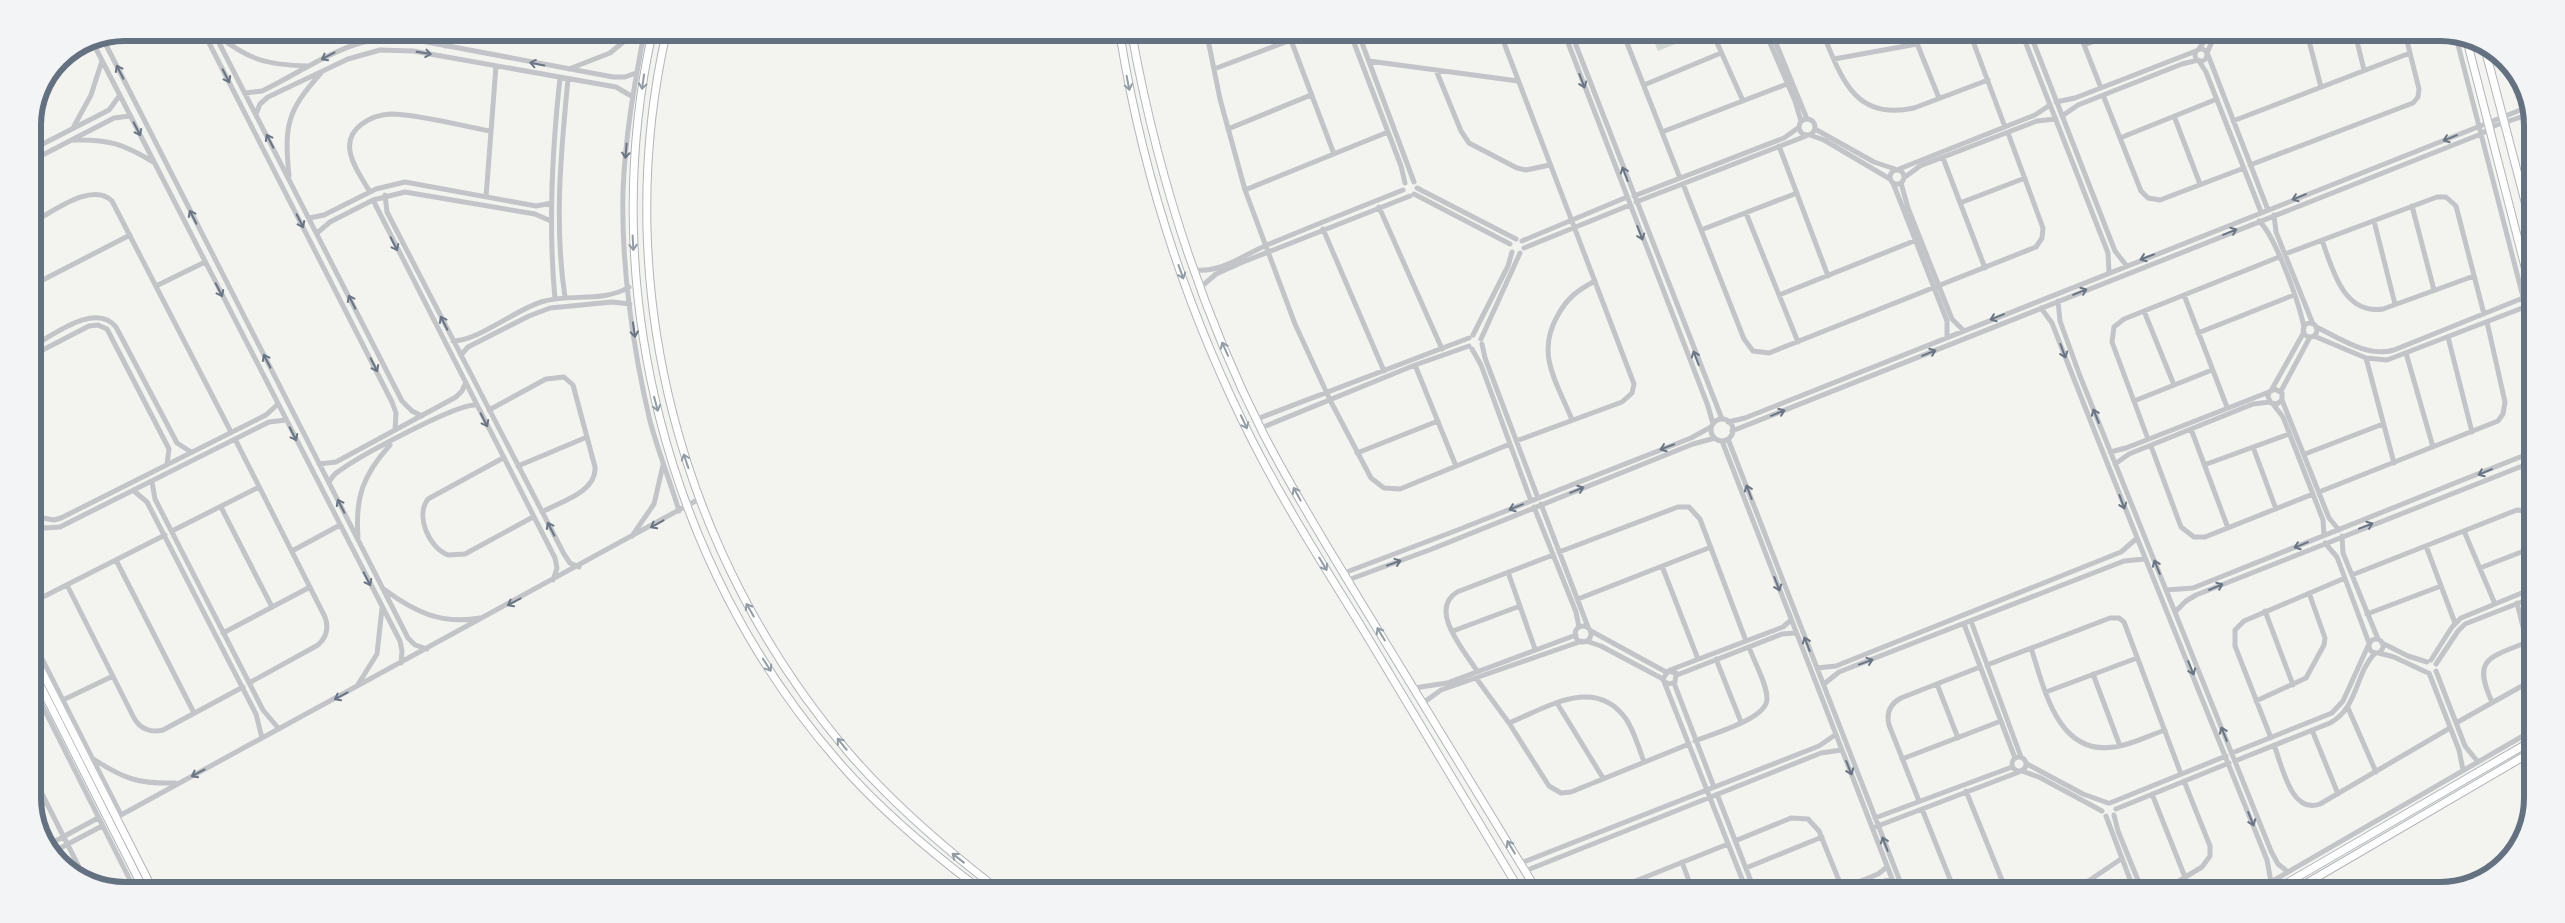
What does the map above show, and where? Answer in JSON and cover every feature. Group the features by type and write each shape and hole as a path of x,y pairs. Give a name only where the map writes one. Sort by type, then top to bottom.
{"street":[{"path":"208,41 337,292 396,414 395,430"},
{"path":"218,41 408,408 422,416"},
{"path":"225,41 244,55 258,61 280,66 308,66"},
{"path":"245,93 262,91 344,48 367,41"},
{"path":"417,41 618,78 636,73"},
{"path":"445,46 446,41"},
{"path":"568,70 610,53 625,41"},
{"path":"643,41 633,97 624,192 630,304 644,392 663,462 679,511"},
{"path":"651,41 641,97 635,152 632,202 634,250 640,315 654,395 672,461 687,506 703,546 752,642 821,741 895,820 935,856 969,882"},
{"path":"665,41 655,87 651,122 647,247 654,328 671,412 699,499 715,540 763,634 829,728 867,773 917,822 989,882"},
{"path":"1121,41 1142,149 1173,251 1200,322 1252,441 1292,512 1516,882"},
{"path":"1133,41 1156,148 1178,220 1218,332 1261,428 1303,505 1532,882"},
{"path":"1208,41 1228,129 1245,190 1266,252 1294,324 1357,453 1374,482 1389,490 1400,489 1516,439 1622,402 1630,397 1634,388 1633,380 1503,41"},
{"path":"1214,69 1280,41"},
{"path":"1291,41 1334,154"},
{"path":"1353,41 1388,132 1405,183 1403,190"},
{"path":"1261,428 1416,365 1470,348 1478,349 1522,250 1519,240 1417,188 1362,41"},
{"path":"1567,41 1708,406 1714,438"},
{"path":"1574,41 1663,274 1722,420"},
{"path":"1627,41 1744,339 1749,348 1758,353 1768,353 1798,342 2032,250 2042,238 2042,223 1973,41"},
{"path":"1716,41 1742,101"},
{"path":"1682,181 1784,138 1798,128 1801,121 1769,41"},
{"path":"1775,41 1807,119 1814,123 1815,129"},
{"path":"1826,41 1848,89 1873,106 1902,110 1988,80"},
{"path":"1916,41 1939,98"},
{"path":"2025,41 2109,257 2109,272"},
{"path":"2033,41 2116,255 2126,265"},
{"path":"2083,41 2101,88"},
{"path":"2084,45 2095,41"},
{"path":"2204,41 2197,50 2198,60 2205,69 2261,212"},
{"path":"2062,116 2074,107 2182,64 2198,60 2204,61 2213,41"},
{"path":"2309,41 2320,87"},
{"path":"2357,41 2364,70"},
{"path":"2250,165 2413,103 2418,97 2419,89 2407,41"},
{"path":"2458,43 2524,302"},
{"path":"106,44 410,640 418,647 428,648"},
{"path":"1834,59 1918,44"},
{"path":"95,47 401,644 401,663"},
{"path":"2468,47 2524,263"},
{"path":"256,114 265,99 323,70 364,53 389,49 616,87 633,97"},
{"path":"2056,102 2070,100 2197,50 2204,49 2208,54 2268,210"},
{"path":"1644,85 1721,52"},
{"path":"2233,121 2410,53"},
{"path":"2487,56 2524,199"},
{"path":"73,129 91,94 102,60"},
{"path":"1369,61 1518,81"},
{"path":"486,197 496,66"},
{"path":"289,179 286,143 290,118 302,94 323,70"},
{"path":"1436,70 1461,130 1469,143 1517,168 1526,170 1550,166"},
{"path":"555,298 551,221 553,149 560,78"},
{"path":"616,87 620,84 618,78"},
{"path":"565,298 561,262 560,192 568,79"},
{"path":"1662,132 1787,84"},
{"path":"262,91 261,96 265,99"},
{"path":"1228,129 1311,95"},
{"path":"2104,95 2141,191 2148,198 2160,200 2244,168"},
{"path":"41,145 112,108 120,96"},
{"path":"2120,138 2217,100"},
{"path":"1947,337 1947,321 1901,183 1916,168 2006,130 2038,114 2050,105"},
{"path":"112,108 116,118"},
{"path":"2504,120 2522,110"},
{"path":"370,192 350,150 353,134 366,121 377,116 394,114 490,131"},
{"path":"41,156 116,118 130,116"},
{"path":"2174,116 2200,184"},
{"path":"1344,573 1455,532 1694,436 1722,420 1728,422 1745,418 2479,126 2488,126 2523,116"},
{"path":"1963,330 1952,318 1914,241 1892,181 1892,172 2006,130 2037,121 2056,118"},
{"path":"1801,121 1807,119"},
{"path":"1348,580 1693,444 1714,438 1722,441 1728,438 1732,431 2481,134 2488,126"},
{"path":"1798,128 1802,134 1828,142 1892,181 1901,183"},
{"path":"1512,252 1522,250 1574,228 1635,199 1808,135 1815,129"},
{"path":"1815,129 1874,162 1897,169 1905,177"},
{"path":"1602,133 1608,130"},
{"path":"1245,190 1388,132"},
{"path":"71,140 98,139 118,143 155,163"},
{"path":"1779,146 1828,276"},
{"path":"2071,159 2077,156"},
{"path":"1943,158 1985,268"},
{"path":"2518,178 2524,176"},
{"path":"1960,204 2025,178"},
{"path":"309,218 324,215 370,192 389,185 405,182 540,207 552,203"},
{"path":"1405,183 1414,182"},
{"path":"2336,182 2339,190"},
{"path":"1201,287 1216,274 1266,252 1412,195 1417,188"},
{"path":"1403,190 1474,224 1510,244 1512,252 1508,266 1471,337 1470,348 1481,365 1531,501"},
{"path":"1195,270 1207,271 1231,263 1264,246 1403,190"},
{"path":"317,233 330,222 372,200 385,195 405,192 418,192 540,215 551,221"},
{"path":"41,218 86,195 95,193 106,196 112,201 231,432"},
{"path":"1701,230 1797,194"},
{"path":"385,195 387,212 518,466 564,554 570,563 579,567"},
{"path":"2285,254 2441,196 2454,202 2484,314"},
{"path":"372,200 555,558 557,568 553,581"},
{"path":"1510,244 1571,220 1628,202"},
{"path":"2412,206 2434,290"},
{"path":"540,207 540,215"},
{"path":"1379,207 1442,348"},
{"path":"1746,213 1798,342"},
{"path":"2274,215 2275,229 2315,325 2312,336 2281,392 2282,400 2330,520 2339,530"},
{"path":"1474,224 1477,218"},
{"path":"1165,226 1173,227 1178,220"},
{"path":"2374,220 2395,304"},
{"path":"2259,221 2269,231 2294,296 2304,330 2312,336 2366,358 2387,360 2524,307"},
{"path":"1323,230 1384,371"},
{"path":"2101,236 2108,234"},
{"path":"41,281 130,235"},
{"path":"2322,240 2338,286 2346,295 2368,308 2382,308 2474,276"},
{"path":"1779,295 1914,241"},
{"path":"1173,251 1180,246 1187,246"},
{"path":"2170,248 2173,255"},
{"path":"2148,439 2111,337 2114,327 2120,320 2279,257"},
{"path":"156,286 205,262"},
{"path":"1657,276 1663,274"},
{"path":"1572,420 1548,357 1547,341 1551,326 1566,301 1576,292 1594,282"},
{"path":"453,341 468,338 526,308 555,298 617,293 629,287"},
{"path":"337,292 345,288"},
{"path":"2062,291 2065,298"},
{"path":"617,293 619,298 617,302"},
{"path":"2184,295 2227,407"},
{"path":"2198,333 2294,296"},
{"path":"2324,536 2324,523 2283,417 2271,403 2271,391 2309,323 2361,348 2382,352 2394,350 2523,298"},
{"path":"2058,301 2060,320 2110,452 2269,846 2278,864 2288,872"},
{"path":"461,355 472,345 543,310 565,306 617,302 630,304"},
{"path":"2041,308 2052,323 2136,539 2183,647 2269,865 2271,882 2524,735"},
{"path":"2144,311 2174,385"},
{"path":"41,342 90,317 101,316 111,321 116,327 177,444 192,452"},
{"path":"2319,492 2498,420 2506,406 2487,322"},
{"path":"41,351 89,326 104,327 111,334 169,449 167,464"},
{"path":"1257,419 1471,337 1481,341 1538,498"},
{"path":"2448,337 2472,432"},
{"path":"2406,353 2433,447"},
{"path":"2366,358 2394,463"},
{"path":"1416,365 1456,466"},
{"path":"2134,401 2212,370"},
{"path":"1850,375 1853,383"},
{"path":"2074,379 2080,376"},
{"path":"489,410 546,379 564,377 573,385 595,467 592,482 585,490 542,512"},
{"path":"320,464 332,464 458,396 465,383"},
{"path":"2110,452 2123,449 2271,391 2281,392"},
{"path":"458,396 463,406"},
{"path":"2115,464 2126,456 2253,404 2282,400"},
{"path":"41,515 43,518 54,520 61,518 266,414 278,404"},
{"path":"329,483 337,472 392,442 463,406 476,405"},
{"path":"396,414 408,408"},
{"path":"266,414 269,422"},
{"path":"41,526 44,528 60,527 269,422 286,420"},
{"path":"1357,453 1438,422"},
{"path":"1728,422 1732,431"},
{"path":"2305,454 2384,424"},
{"path":"2191,429 2228,528"},
{"path":"2204,465 2289,434"},
{"path":"518,466 587,437"},
{"path":"1728,438 1900,882"},
{"path":"235,439 327,624 323,640 249,683"},
{"path":"1722,441 1893,882"},
{"path":"358,540 360,492 372,466 392,442"},
{"path":"169,449 173,449 177,444"},
{"path":"2151,446 2184,531 2200,538 2313,494"},
{"path":"2253,447 2276,508"},
{"path":"2166,590 2193,588 2432,494 2524,456"},
{"path":"503,458 428,499 422,516 434,544 444,554 458,556 533,517"},
{"path":"1632,461 1635,467"},
{"path":"630,539 654,504 663,462"},
{"path":"332,464 337,472"},
{"path":"2175,612 2190,597 2325,542 2524,465"},
{"path":"152,482 153,495 249,683 266,715 279,729"},
{"path":"172,531 259,487"},
{"path":"134,491 146,499 165,535 259,719 262,738"},
{"path":"2432,494 2435,500"},
{"path":"146,499 148,496 153,495"},
{"path":"109,821 579,567 699,499"},
{"path":"1423,703 1441,690 1584,641 1591,636 1541,504"},
{"path":"1560,552 1684,506 1698,514 1746,641"},
{"path":"221,507 272,607"},
{"path":"1534,507 1566,587 1579,627 1576,636"},
{"path":"2352,576 2517,510 2524,511"},
{"path":"292,551 340,525"},
{"path":"2464,531 2495,604"},
{"path":"1455,532 1458,538"},
{"path":"41,598 165,535"},
{"path":"2235,761 2336,720 2348,708 2366,665 2382,649 2342,549 2342,536"},
{"path":"1817,668 1836,666 2125,551 2136,539"},
{"path":"703,546 715,540"},
{"path":"2325,542 2335,554 2370,650 2394,657 2427,672 2436,671"},
{"path":"2426,546 2455,623"},
{"path":"1578,599 1711,547"},
{"path":"2480,568 2524,551"},
{"path":"1766,556 1773,553"},
{"path":"555,558 560,558 564,554"},
{"path":"1477,671 1447,621 1444,610 1452,595 1553,555"},
{"path":"1824,684 1839,672 2128,559 2145,559"},
{"path":"116,560 194,713"},
{"path":"2262,561 2264,567"},
{"path":"1662,566 1698,659"},
{"path":"1508,572 1535,649"},
{"path":"2271,738 2233,638 2240,623 2345,578"},
{"path":"67,584 136,722 146,729 163,730 243,687"},
{"path":"1566,587 1572,584"},
{"path":"2367,614 2441,586"},
{"path":"224,633 310,587"},
{"path":"2033,588 2036,596"},
{"path":"384,589 412,609 436,619 463,620 486,617"},
{"path":"2463,770 2460,753 2424,668 2455,623 2465,616 2524,592"},
{"path":"2256,701 2293,685 2310,674 2325,641 2324,630 2309,593"},
{"path":"2478,762 2466,749 2436,671 2436,664 2458,631 2465,624 2524,601"},
{"path":"2517,603 2524,633"},
{"path":"1453,632 1520,606"},
{"path":"356,687 376,654 382,608"},
{"path":"2265,611 2293,685"},
{"path":"1987,664 2116,617 2124,622 2181,774"},
{"path":"1743,882 1664,680 1668,671 1783,626 1791,620"},
{"path":"1971,621 2021,757 2027,764 2083,794 2109,803 2115,812 2116,827 2139,882"},
{"path":"1964,624 2014,758 2012,767"},
{"path":"1579,627 1589,629 1677,675 1785,633 1796,633"},
{"path":"1414,688 1441,684 1576,636 1584,641 1601,646 1664,680 1674,683"},
{"path":"2232,753 2328,716 2336,710 2345,697 2368,644 2372,639 2380,641 2408,656 2436,664"},
{"path":"401,644 406,644 410,640"},
{"path":"2492,702 2482,679 2484,666 2495,656 2524,643"},
{"path":"1892,644 1895,651"},
{"path":"2183,647 2189,645"},
{"path":"1695,741 1760,713 1766,703 1765,690 1748,647"},
{"path":"2030,648 2056,718 2075,738 2097,747 2120,746 2165,730"},
{"path":"1383,663 1390,661 1394,656"},
{"path":"1513,657 1516,663"},
{"path":"2046,692 2137,658"},
{"path":"1716,659 1741,722"},
{"path":"41,662 119,816"},
{"path":"41,666 63,700 93,758 149,882"},
{"path":"1919,801 1889,725 1888,716 1891,707 1901,698 1980,667"},
{"path":"2093,674 2120,746"},
{"path":"1677,675 1674,683 1714,787"},
{"path":"63,700 113,676"},
{"path":"1476,678 1510,723 1552,789 1566,793 1689,744"},
{"path":"1397,687 1401,680 1408,679"},
{"path":"1937,684 1958,738"},
{"path":"2456,723 2524,685"},
{"path":"41,687 140,882"},
{"path":"1510,723 1572,697 1588,695 1612,707 1626,719 1644,762"},
{"path":"41,703 131,882"},
{"path":"1557,703 1603,778"},
{"path":"2348,708 2376,772"},
{"path":"1902,759 2001,721"},
{"path":"1521,863 1819,746 1840,728"},
{"path":"2274,745 2294,796 2308,806 2316,806 2450,728"},
{"path":"2312,730 2338,794"},
{"path":"2289,882 2524,745"},
{"path":"1525,871 1821,753 1841,750"},
{"path":"2131,882 2104,814 2104,806 2226,756"},
{"path":"2309,882 2524,756"},
{"path":"2014,758 2021,757"},
{"path":"93,758 118,775 136,782 148,784 178,783"},
{"path":"1876,818 2012,767 2039,778 2104,814 2115,812 2152,794 2229,763"},
{"path":"1872,828 2020,771 2027,764"},
{"path":"1762,768 1765,775"},
{"path":"2177,882 2206,864 2211,851 2184,781"},
{"path":"1966,792 2003,882"},
{"path":"41,793 79,868"},
{"path":"1717,794 1751,882"},
{"path":"2152,794 2185,877"},
{"path":"42,806 46,804"},
{"path":"1922,809 1951,882"},
{"path":"1735,841 1796,817 1813,822 1822,836 1838,882"},
{"path":"54,842 98,818"},
{"path":"1634,819 1637,826"},
{"path":"59,849 102,826"},
{"path":"1592,836 1595,843"},
{"path":"1746,868 1822,836"},
{"path":"1633,882 1728,844"},
{"path":"2262,848 2269,846"},
{"path":"2086,882 2121,859"},
{"path":"1682,862 1689,882"},
{"path":"1858,882 1878,874 1887,867"},
{"path":"1882,882 1892,879"}],"shaded area":[{"path":"1654,41 1677,41 1678,43 1658,51"}]}
